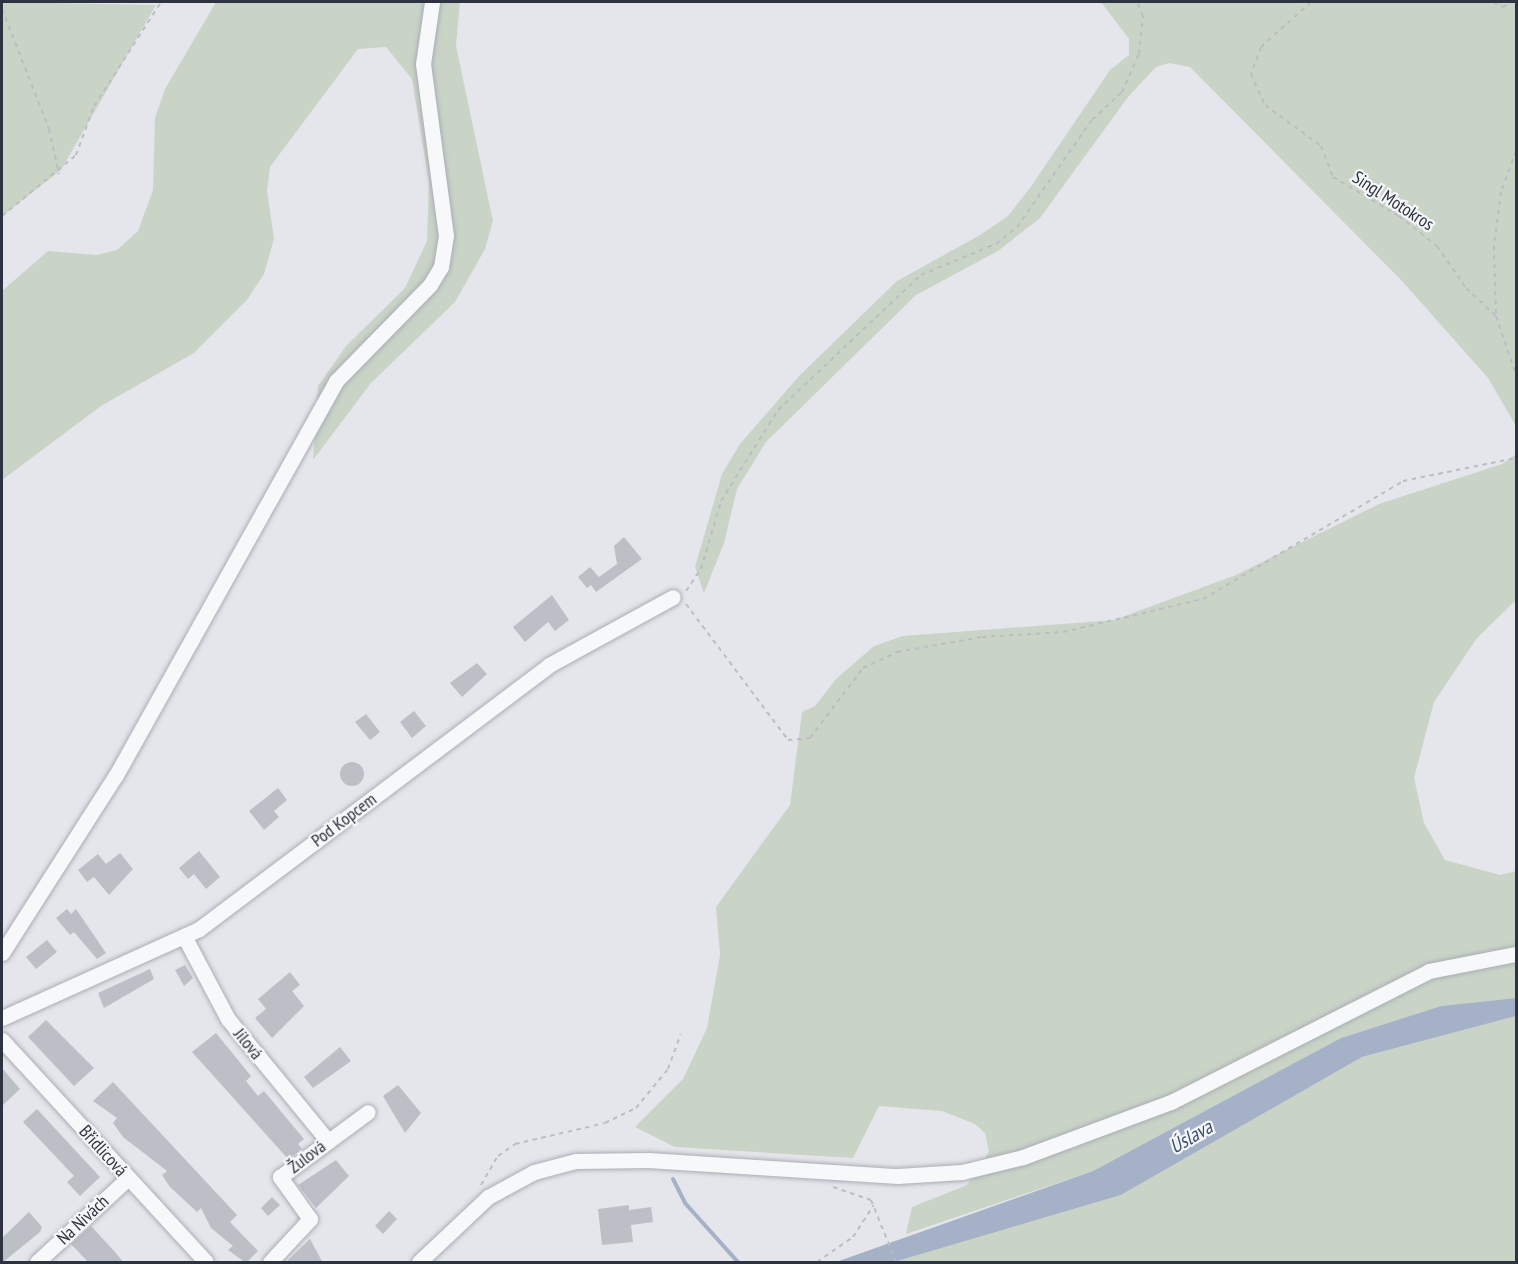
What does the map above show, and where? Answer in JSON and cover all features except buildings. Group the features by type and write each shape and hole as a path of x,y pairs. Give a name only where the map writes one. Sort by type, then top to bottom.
{"street":[{"path":"2,953 117,775 336,381 430,285 441,267 446,236 423,64 432,2"},
{"name":"Pod Kopcem","path":"2,1018 184,936 549,665 673,597"},
{"name":"Jílová","path":"184,936 228,1019 328,1141"},
{"path":"419,1263 488,1197 534,1172 603,1158 897,1176 991,1166 1110,1129 1171,1102 1429,971 1516,954"},
{"name":"Břidlicová","path":"2,1040 206,1263"},
{"name":"Žulová","path":"270,1263 307,1228 309,1220 279,1177 368,1112"},
{"name":"Na Nivách","path":"45,1260 128,1178"}],"path":[{"path":"2,216 59,174 76,155 94,106 161,2"},
{"path":"673,597 688,590 701,569 721,501 778,410 921,274 996,244 1031,209 1092,120 1122,92 1135,72 1143,16 1137,2"},
{"name":"Singl Motokros","path":"1311,2 1261,47 1251,74 1265,105 1321,146 1333,177 1399,216 1437,246 1466,288 1496,316"},
{"path":"1493,2 1503,6 1512,2"},
{"path":"2,9 49,129 59,174"},
{"path":"1516,151 1501,192 1494,246 1496,316 1516,375"},
{"path":"673,597 693,608 788,740 810,738 863,668 897,652 1063,632 1203,599 1403,481 1516,458"},
{"path":"488,1197 481,1187 484,1173 515,1144 605,1123 636,1108 668,1069 681,1034"},
{"path":"823,1183 874,1205 896,1263"},
{"path":"817,1263 853,1237 874,1205"}],"shaded area":[{"path":"2,2 156,5 61,170 2,216"},
{"path":"216,2 460,2 456,46 493,221 485,249 455,302 371,383 313,460 318,386 346,346 405,288 427,241 429,183 412,79 386,47 358,49 270,167 267,191 274,239 264,274 247,300 194,353 101,406 2,480 2,291 48,251 97,255 117,250 138,231 153,190 155,118 165,89"},
{"path":"1101,2 1516,2 1516,426 1488,378 1402,281 1190,67 1169,63 1156,67 1128,97 1040,218 998,251 916,295 766,442 737,489 724,543 704,593 695,567 722,474 740,444 799,376 897,281 980,235 1008,216 1030,188 1110,70 1129,55 1129,39"},
{"path":"1516,454 1516,600 1477,638 1434,702 1414,778 1424,823 1445,860 1500,875 1516,871 1516,998 1441,1006 1341,1038 1093,1171 906,1234 912,1207 967,1185 989,1152 985,1133 975,1124 942,1111 879,1106 853,1158 675,1147 635,1127 683,1079 707,1028 720,955 716,907 790,805 802,712 815,706 836,679 874,646 903,636 1114,620 1236,575 1379,504 1502,464"},
{"path":"1516,1016 1516,1262 894,1262 1121,1195 1362,1057"}],"water":[{"name":"Úslava","path":"1516,998 1516,1016 1362,1057 1121,1195 894,1262 836,1262 1093,1171 1341,1038 1441,1006"}],"waterway":[{"path":"673,1179 685,1203 738,1262"}]}
